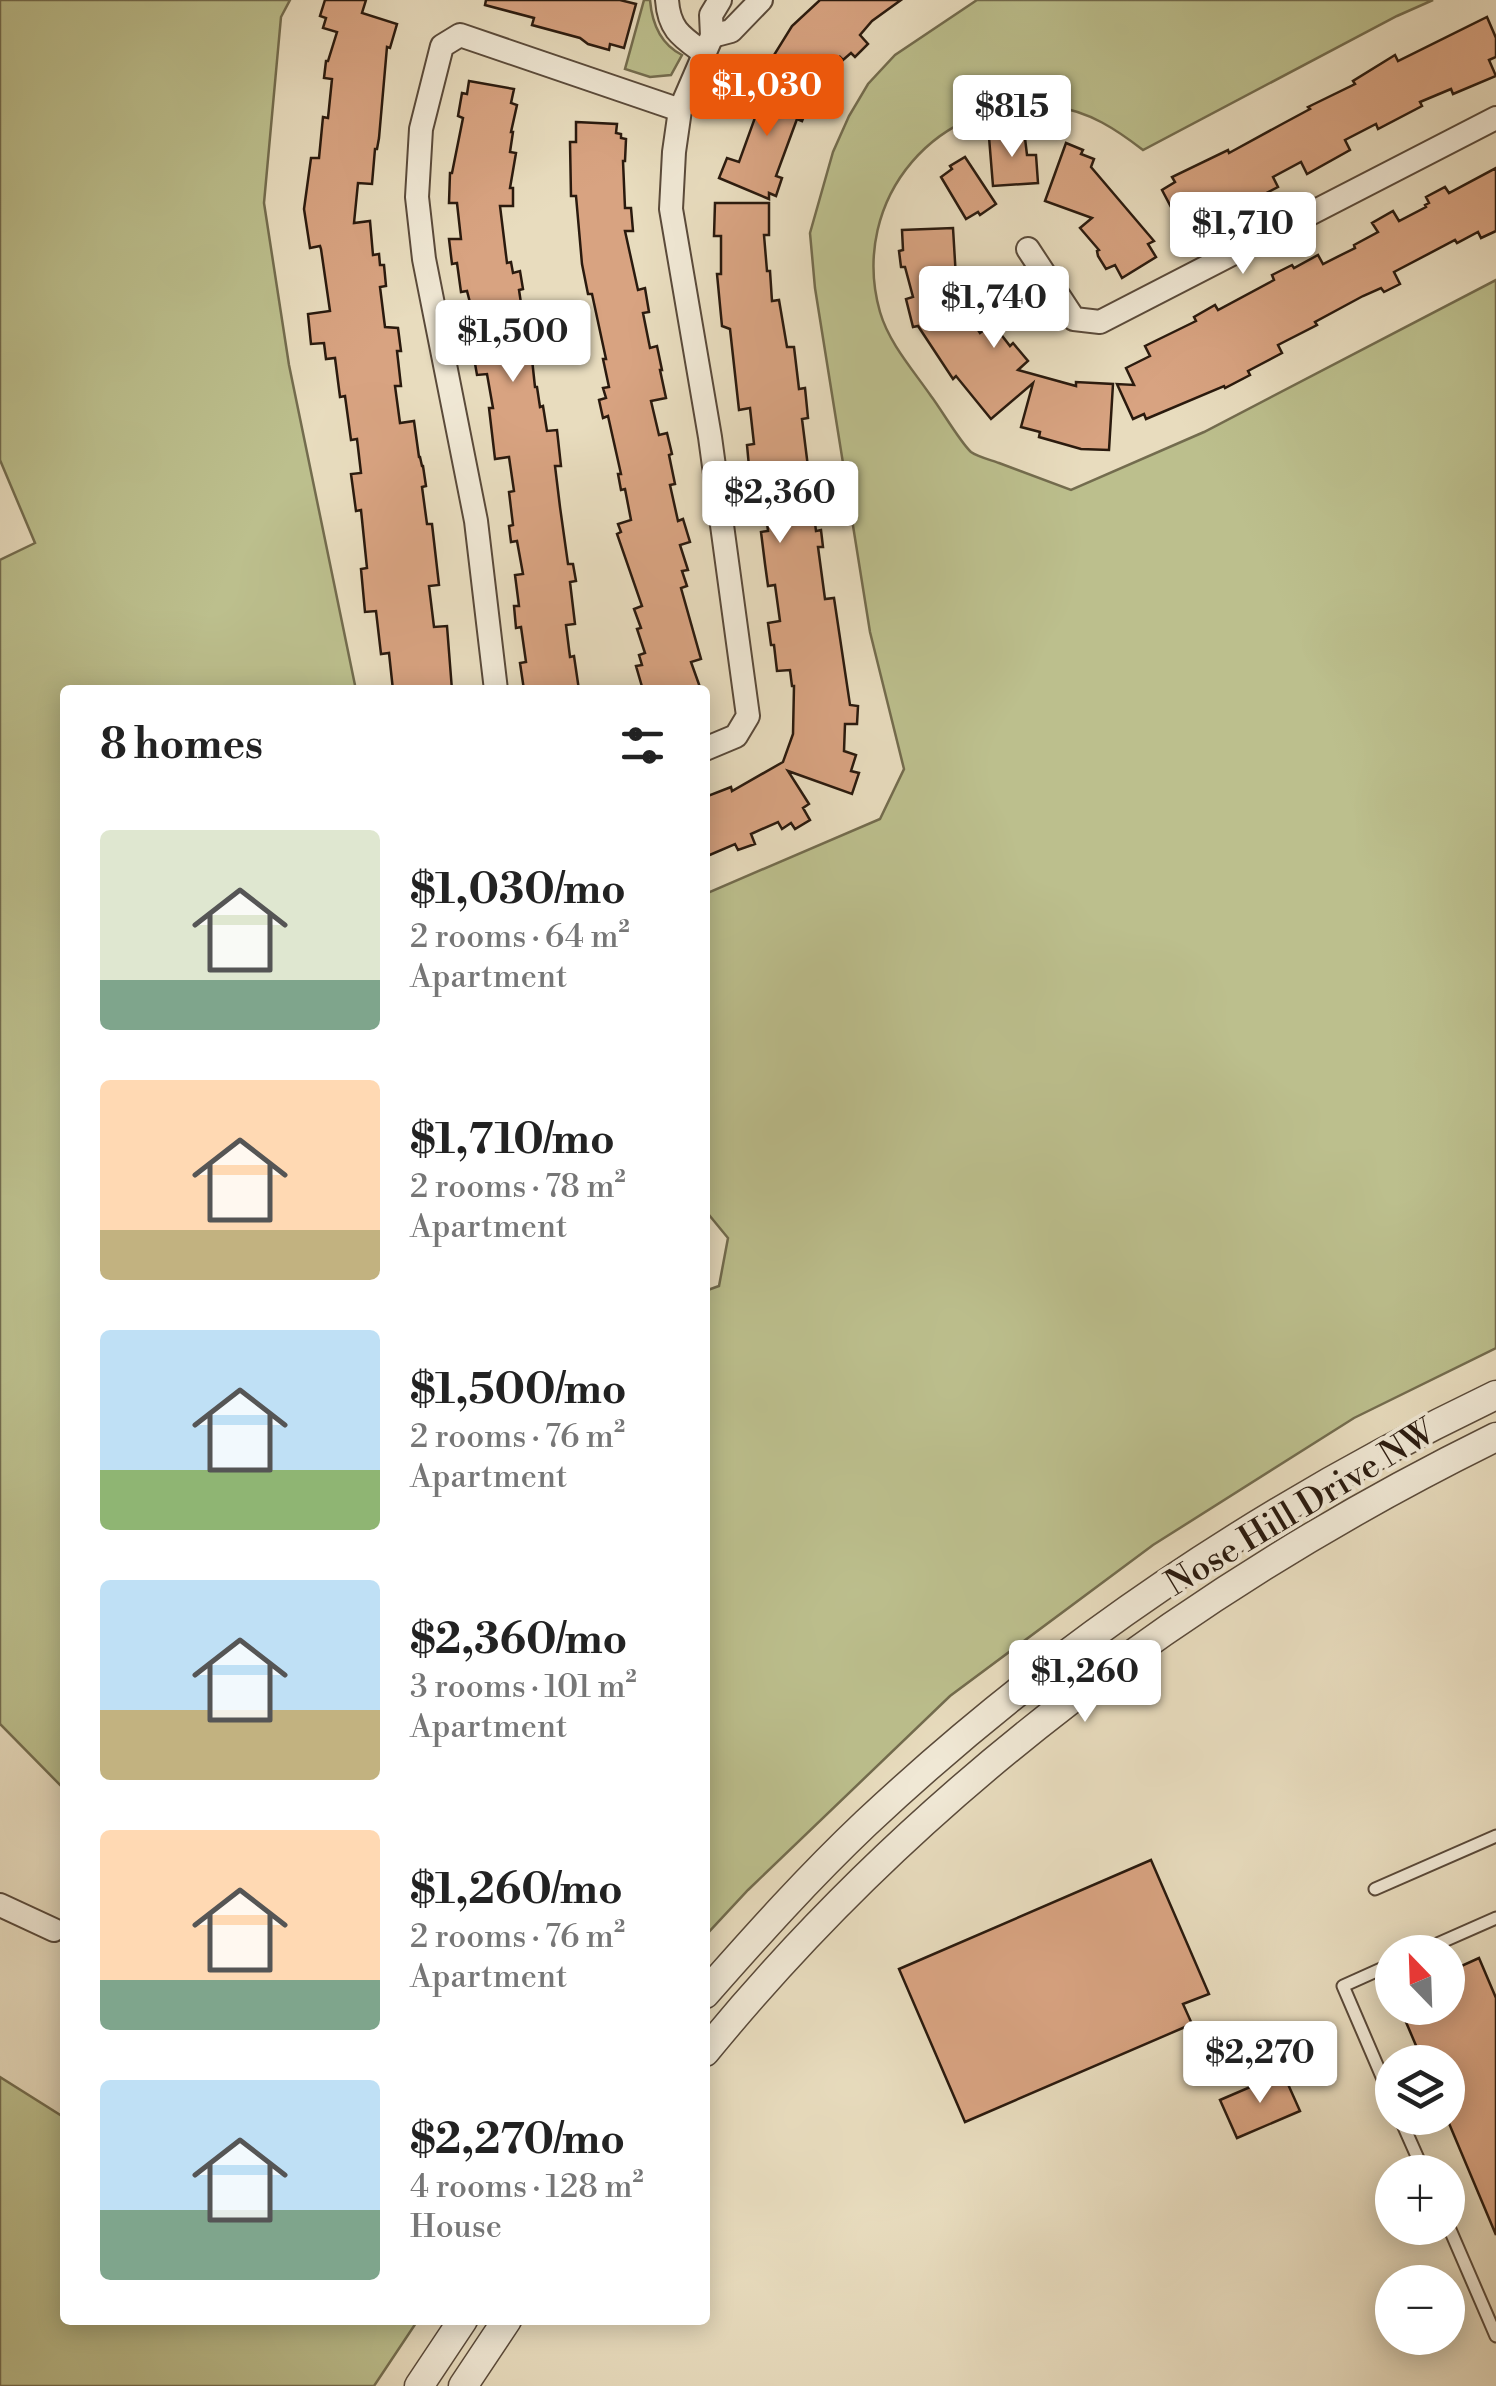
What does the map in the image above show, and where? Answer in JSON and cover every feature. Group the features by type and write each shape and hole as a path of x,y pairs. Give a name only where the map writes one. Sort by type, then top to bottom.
{"street":[{"path":"667,0 677,33 708,45"},
{"path":"710,747 736,736 748,716 710,437 671,209 680,110 708,45 711,15 720,0"},
{"path":"708,45 731,31 761,0"},
{"path":"495,685 476,520 424,259 417,198 421,129 442,46 460,35 680,110"},
{"path":"1028,249 1074,319 1100,322 1496,118"},
{"name":"Nose Hill Drive NW","path":"710,1989 864,1825 942,1754 1086,1638 1267,1517 1365,1460 1496,1395"},
{"name":"Nose Hill Drive NW","path":"710,2046 788,1956 864,1878 944,1804 1038,1726 1235,1583 1392,1490 1496,1437"},
{"path":"0,1904 54,1930"},
{"path":"419,2386 460,2325"},
{"path":"463,2386 504,2325"}],"lane":[{"path":"1375,1890 1496,1836"},
{"path":"1458,1935 1496,1918"},
{"path":"1375,1971 1342,1986 1375,2061"},
{"path":"1456,2245 1496,2336"}],"green space":[{"path":"0,0 290,0 281,17 264,203 289,365 355,685 60,685 60,1785 0,1724 0,560 35,543 0,460"},
{"path":"644,0 650,0 655,25 663,39 682,55 671,75 650,77 625,69"},
{"path":"977,0 1433,0 1143,150 1102,122 1067,109 1013,107 974,117 940,136 912,162 891,194 878,230 874,270 880,312 889,335 971,452 1071,490 1204,432 1496,280 1496,1348 1354,1418 1153,1545 950,1696 710,1931 710,1289 719,1286 728,1238 710,1216 710,892 880,819 904,769 870,632 815,288 810,233 833,152 849,116 868,84 895,55"},
{"path":"0,2077 60,2115 60,2325 415,2325 374,2386 0,2386"}],"building":[{"path":"325,0 366,0 362,13 397,24 390,48 387,47 372,184 358,183 354,223 370,221 373,255 379,254 380,265 384,265 386,286 380,287 385,327 398,328 401,386 395,386 400,423 414,421 423,466 426,486 422,487 427,524 432,524 439,585 429,586 434,627 447,626 452,685 392,685 389,653 381,654 376,611 365,612 361,569 367,568 361,510 356,511 351,474 361,473 357,439 351,440 335,358 326,359 324,343 311,344 308,314 330,311 321,249 310,248 304,209 311,158 319,158 323,117 328,118 332,79 324,78 337,32 323,28 326,18 320,16"},
{"path":"486,0 620,0 636,4 624,48 610,44 609,50 532,25 534,18 485,5"},
{"path":"820,0 901,0 872,21 860,35 868,44 855,57 851,53 843,60 840,57 823,85 774,55 792,26"},
{"path":"1487,17 1496,38 1496,57 1489,60 1496,76 1453,94 1451,89 1420,102 1422,106 1378,129 1376,124 1345,140 1350,150 1307,174 1301,162 1273,177 1278,187 1199,228 1193,217 1180,224 1162,190 1175,182 1172,177 1228,150 1229,153 1310,109 1355,84 1353,81 1395,55 1398,61"},
{"path":"760,79 811,98 802,121 797,119 776,176 782,178 776,196 769,193 769,199 719,178 727,158 739,162 756,115 752,114 754,108 749,107"},
{"path":"469,81 514,89 511,103 517,105 510,152 516,153 510,188 513,206 500,206 507,263 511,262 513,273 520,271 523,289 519,290 524,323 528,322 540,407 543,406 547,431 557,430 561,466 555,466 560,507 568,564 573,564 576,581 570,582 575,624 566,625 578,685 523,685 520,663 526,662 514,606 519,606 515,575 523,574 517,541 511,542 509,526 513,525 509,492 514,491 509,457 495,459 487,374 477,375 473,352 481,351 477,330 467,291 461,292 457,263 452,264 449,239 461,239 457,203 449,203 450,173 463,118 458,116 462,93 467,94"},
{"path":"576,122 617,124 616,133 626,139 625,208 631,208 633,231 625,231 638,290 645,288 649,312 643,313 650,348 657,346 662,370 666,398 651,401 659,435 667,433 675,484 670,485 678,521 683,519 690,542 680,545 688,570 682,571 687,586 681,588 701,659 691,662 699,685 642,685 636,666 642,665 639,655 645,653 634,609 642,606 617,534 621,532 618,524 631,520 625,489 621,490 608,416 603,418 599,400 606,398 603,388 609,387 592,294 588,294 582,264 576,196 571,196 570,142 576,142"},
{"path":"1024,130 1027,155 1036,155 1038,183 993,186 989,137"},
{"path":"1066,143 1094,159 1091,167 1154,241 1148,244 1156,257 1122,278 1115,265 1106,269 1098,256 1099,250 1080,228 1092,218 1045,201"},
{"path":"965,157 996,204 966,219 941,177"},
{"path":"1496,168 1496,231 1481,238 1478,232 1457,243 1455,240 1394,272 1400,284 1363,296 1315,322 1317,325 1278,345 1282,353 1225,388 1146,419 1144,414 1133,419 1117,384 1134,385 1126,368 1150,356 1145,346 1196,321 1194,317 1215,305 1218,310 1274,280 1272,275 1292,265 1294,268 1318,255 1323,264 1355,248 1354,245 1378,232 1372,223 1393,211 1399,221 1426,207 1426,197 1445,187 1449,193"},
{"path":"715,203 769,203 769,235 764,235 767,271 772,301 779,300 787,347 794,347 799,389 805,388 808,418 802,419 816,531 821,530 823,547 818,547 825,599 834,598 850,705 858,706 857,724 845,724 844,751 856,755 851,771 859,773 852,794 788,771 809,804 803,808 810,820 795,829 791,823 782,829 778,822 751,834 755,844 738,850 735,844 710,855 710,795 731,787 732,791 783,762 793,734 794,686 790,670 777,671 771,645 768,623 780,621 775,585 768,586 765,564 761,532 768,531 764,497 752,499 747,445 754,444 750,408 739,410 730,329 722,326 717,274 721,274 721,236 714,236"},
{"path":"953,228 956,278 973,274 978,295 958,299 980,333 993,324 1010,346 1013,343 1028,361 1018,370 1076,386 1076,382 1113,384 1109,450 1081,449 1039,437 1040,432 1021,427 1033,383 991,419 956,376 953,379 918,326 913,327 906,299 913,297 899,251 903,250 902,230"},
{"path":"1151,1860 1209,1994 1183,2004 1192,2024 965,2122 899,1969"},
{"path":"1479,1958 1496,1998 1496,2235 1454,2135 1465,2135 1465,2045 1416,2045 1407,2025 1465,2025 1465,1964"},
{"path":"1283,2073 1300,2111 1237,2138 1220,2100"}]}
